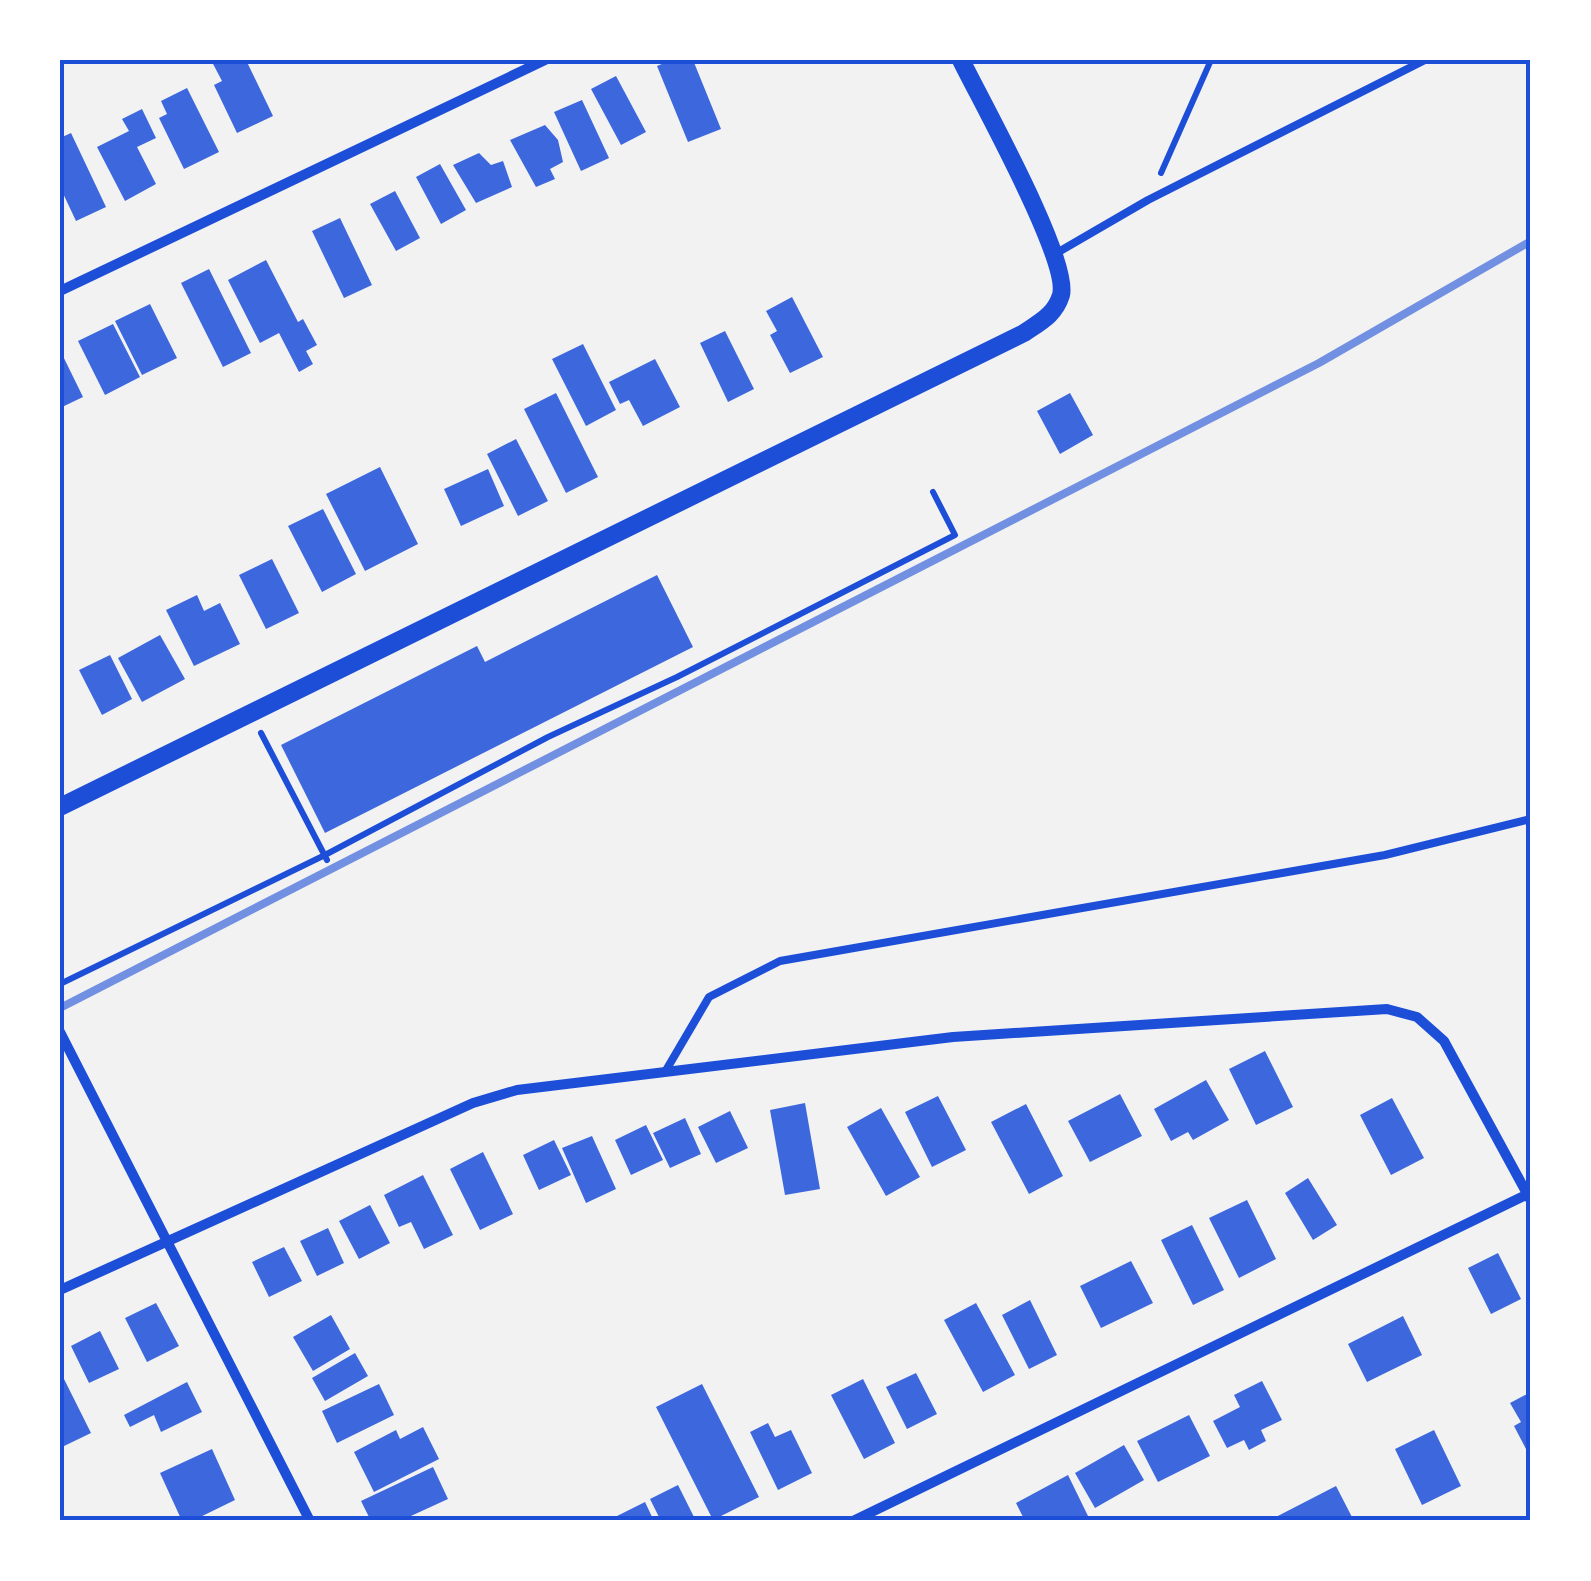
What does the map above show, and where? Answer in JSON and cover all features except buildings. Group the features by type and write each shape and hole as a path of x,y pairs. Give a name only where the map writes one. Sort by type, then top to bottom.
{"street":[{"path":"60,291 544,60"},
{"path":"60,807 1024,333 1054,313 1062,291 1055,254 961,60"},
{"path":"60,1290 473,1103 517,1090 953,1037 1388,1009 1417,1017 1444,1041 1530,1197 853,1521"},
{"path":"60,1032 310,1521"}],"lane":[{"path":"1055,254 1148,200 1425,60"},
{"path":"665,1072 709,997 780,961 1385,855 1531,819"}],"path":[{"path":"1148,200 1211,60"},
{"path":"60,984 326,858 548,737 677,678 956,535 934,492"},
{"path":"251,714 326,858"}],"railway":[{"path":"60,1008 1319,363 1531,241"}]}
